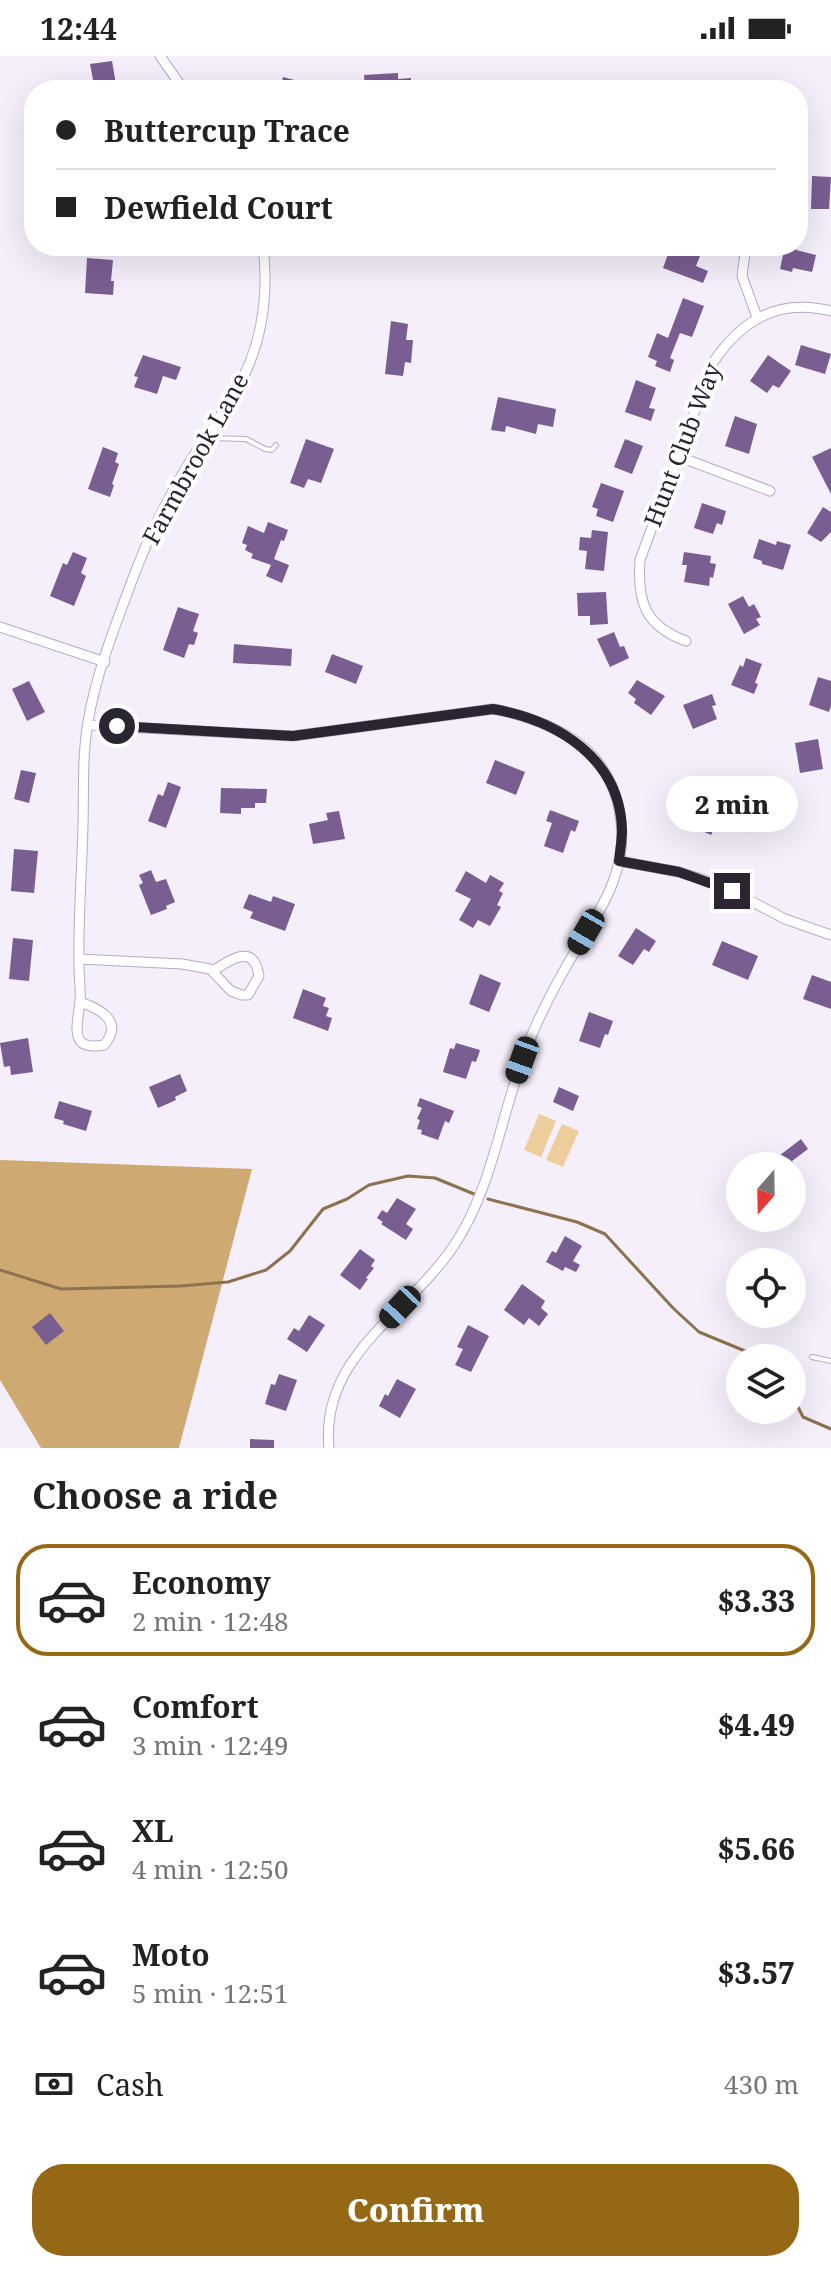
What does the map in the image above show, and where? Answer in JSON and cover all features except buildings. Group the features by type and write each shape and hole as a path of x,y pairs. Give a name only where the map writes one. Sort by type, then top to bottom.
{"street":[{"path":"160,56 177,80"},
{"name":"Farmbrook Lane","path":"80,1002 92,1006 109,1019 112,1034 104,1045 92,1047 76,1036 80,1002 88,725 93,697 134,575 156,523 188,465 236,391 256,344 264,306 264,256"},
{"path":"745,256 742,276 757,317"},
{"name":"Hunt Club Way","path":"686,641 667,634 652,620 643,601 640,560 712,364 729,341 757,317 792,308 831,311"},
{"path":"677,456 770,491"},
{"path":"0,627 105,662"},
{"path":"88,725 293,736 493,709 515,713 567,735 587,750 606,775 618,801 622,830 619,861 608,894 559,978 530,1039 507,1100 485,1183 467,1224 440,1264 349,1364 333,1396 329,1416 329,1448"},
{"path":"619,861 702,879 785,919 831,935"},
{"path":"79,959 182,964 213,971 231,991 242,995 248,995 253,990 259,976 257,965 245,956 237,956 213,971"}],"lane":[{"path":"205,438 246,439 272,450 276,445"},
{"path":"812,1357 831,1361"}],"shaded area":[{"path":"539,1114 556,1121 541,1157 524,1150"},
{"path":"562,1124 579,1131 563,1167 546,1160"},
{"path":"0,1160 252,1169 179,1448 41,1448 0,1380"}],"waterway":[{"path":"0,1270 61,1289 228,1282 266,1270 290,1251 323,1209 369,1185 408,1176 435,1178 474,1194"},
{"path":"488,1199 577,1222 605,1234 699,1332 728,1344"},
{"path":"806,1418 831,1429"}],"route":[{"path":"117,726 293,736 493,709 515,713 567,735 587,750 606,775 618,801 622,830 619,861 679,872 732,891"}]}
